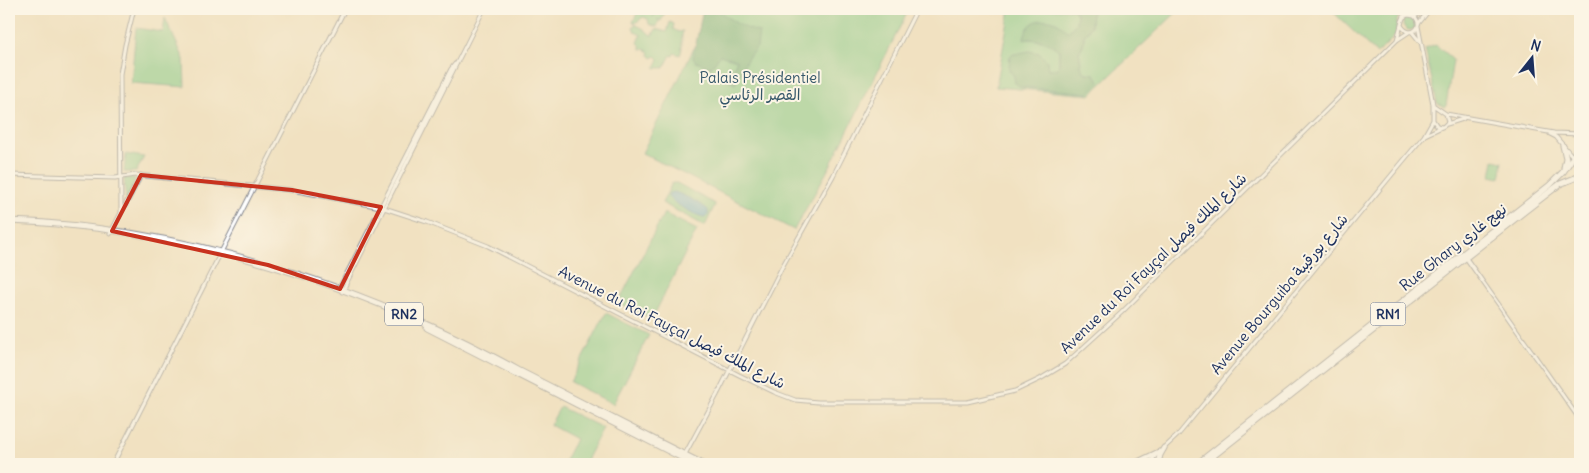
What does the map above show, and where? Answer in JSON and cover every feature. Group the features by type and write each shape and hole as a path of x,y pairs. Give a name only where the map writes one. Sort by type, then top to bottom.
{"highway":[{"name":"Rue Ghary نهج غاري","path":"1203,464 1466,258 1563,172 1574,156 1580,140"},
{"path":"1563,146 1566,161 1563,172"},
{"path":"1574,156 1579,164"},
{"name":"Rue Ghary نهج غاري","path":"1197,464 1500,228 1560,184 1580,176"},
{"name":"RN2","path":"9,222 111,232 168,240 268,267 341,290 414,319 469,344 694,464"},
{"path":"1158,464 1164,448"},
{"path":"1134,464 1159,452"},
{"name":"RN2","path":"683,457 702,464"}],"street":[{"path":"121,212 120,74 134,9"},
{"path":"113,464 344,9"},
{"path":"341,290 453,66 456,64 484,9"},
{"path":"683,457 781,269 833,176 917,9"},
{"path":"1397,40 1407,9"},
{"path":"1412,9 1418,24 1435,124 1442,127 1466,119"},
{"path":"1404,17 1429,10"},
{"path":"1410,32 1429,10"},
{"path":"1402,25 1404,30 1410,32 1422,46"},
{"name":"Avenue du Roi Fayçal شارع الملك فيصل","path":"9,175 115,178 132,175 292,190 382,208 426,222 488,246 783,396 809,402 967,402 1015,391 1065,364 1121,313 1397,40 1410,32"},
{"path":"1433,104 1444,113 1448,119 1447,124"},
{"path":"1433,118 1437,113 1444,113 1466,119 1544,131 1580,134"},
{"name":"Avenue Bourguiba شارع بورقيبة","path":"1149,464 1178,435 1424,136 1433,118"},
{"name":"Avenue Bourguiba شارع بورقيبة","path":"1424,136 1442,127"},
{"path":"1544,131 1556,138 1574,156"},
{"path":"111,232 142,176"},
{"path":"1466,258 1580,420"}],"highlighted area":[{"path":"141,175 292,190 381,207 340,289 268,265 112,231"}],"green space":[{"path":"639,9 656,9 653,17 658,9 667,9 661,21 657,19 659,21 657,27 649,24 648,19 643,17 636,23 633,22"},
{"path":"703,9 717,9 736,23 759,32 757,47 747,59 735,84 724,77 725,73 730,76 737,60 720,55 711,67 696,62 693,58"},
{"name":"Palais Présidentiel القصر الرئاسي","path":"706,9 905,9 906,15 829,168 794,230 642,153 699,38"},
{"path":"1010,9 1073,9 1077,14 1076,23 1068,33 1024,39 1043,41 1059,50 1059,65 1057,69 1014,76 1021,87 1089,93 1090,73 1082,70 1079,52 1083,45 1084,36 1091,26 1092,9 1180,9 1090,95 996,87"},
{"path":"1073,9 1092,9 1091,26 1084,36 1083,45 1079,52 1082,70 1086,73 1095,74 1100,82 1089,93 1021,87 1015,83 1014,76 1009,70 1010,55 1029,51 1039,53 1047,61 1048,69 1057,69 1059,65 1059,50 1043,41 1024,39 1025,33 1031,25 1040,20 1050,20 1058,23 1068,32 1076,23 1077,14"},
{"path":"1334,9 1404,9 1397,20 1397,34 1377,54 1332,11"},
{"path":"1410,16 1415,18 1417,23 1415,28 1410,30 1405,28 1403,23 1405,18"},
{"path":"165,18 184,59 185,87 131,83 136,28 163,32"},
{"path":"670,22 674,24 673,29 679,32 683,31 681,52 680,55 674,53 673,56 671,55 664,68 655,68 659,59 656,56 652,58 649,55 650,52 641,49 638,43 641,35 635,32 633,27 635,24 652,36 656,29 667,32"},
{"path":"1436,45 1453,60 1446,106 1444,107 1437,103 1425,49"},
{"path":"126,154 144,157 136,172 124,172"},
{"path":"1494,160 1503,162 1500,178 1491,176"},
{"path":"124,178 135,178 126,201"},
{"path":"672,183 677,183 715,204 705,226 662,203"},
{"path":"664,213 697,230 652,319 618,303"},
{"path":"606,313 649,335 613,404 570,382"},
{"path":"560,407 603,428 584,464 563,464 576,439 550,425"}],"water":[{"path":"674,192 701,205 708,210 708,215 701,216 678,205 668,196 669,193"}]}
